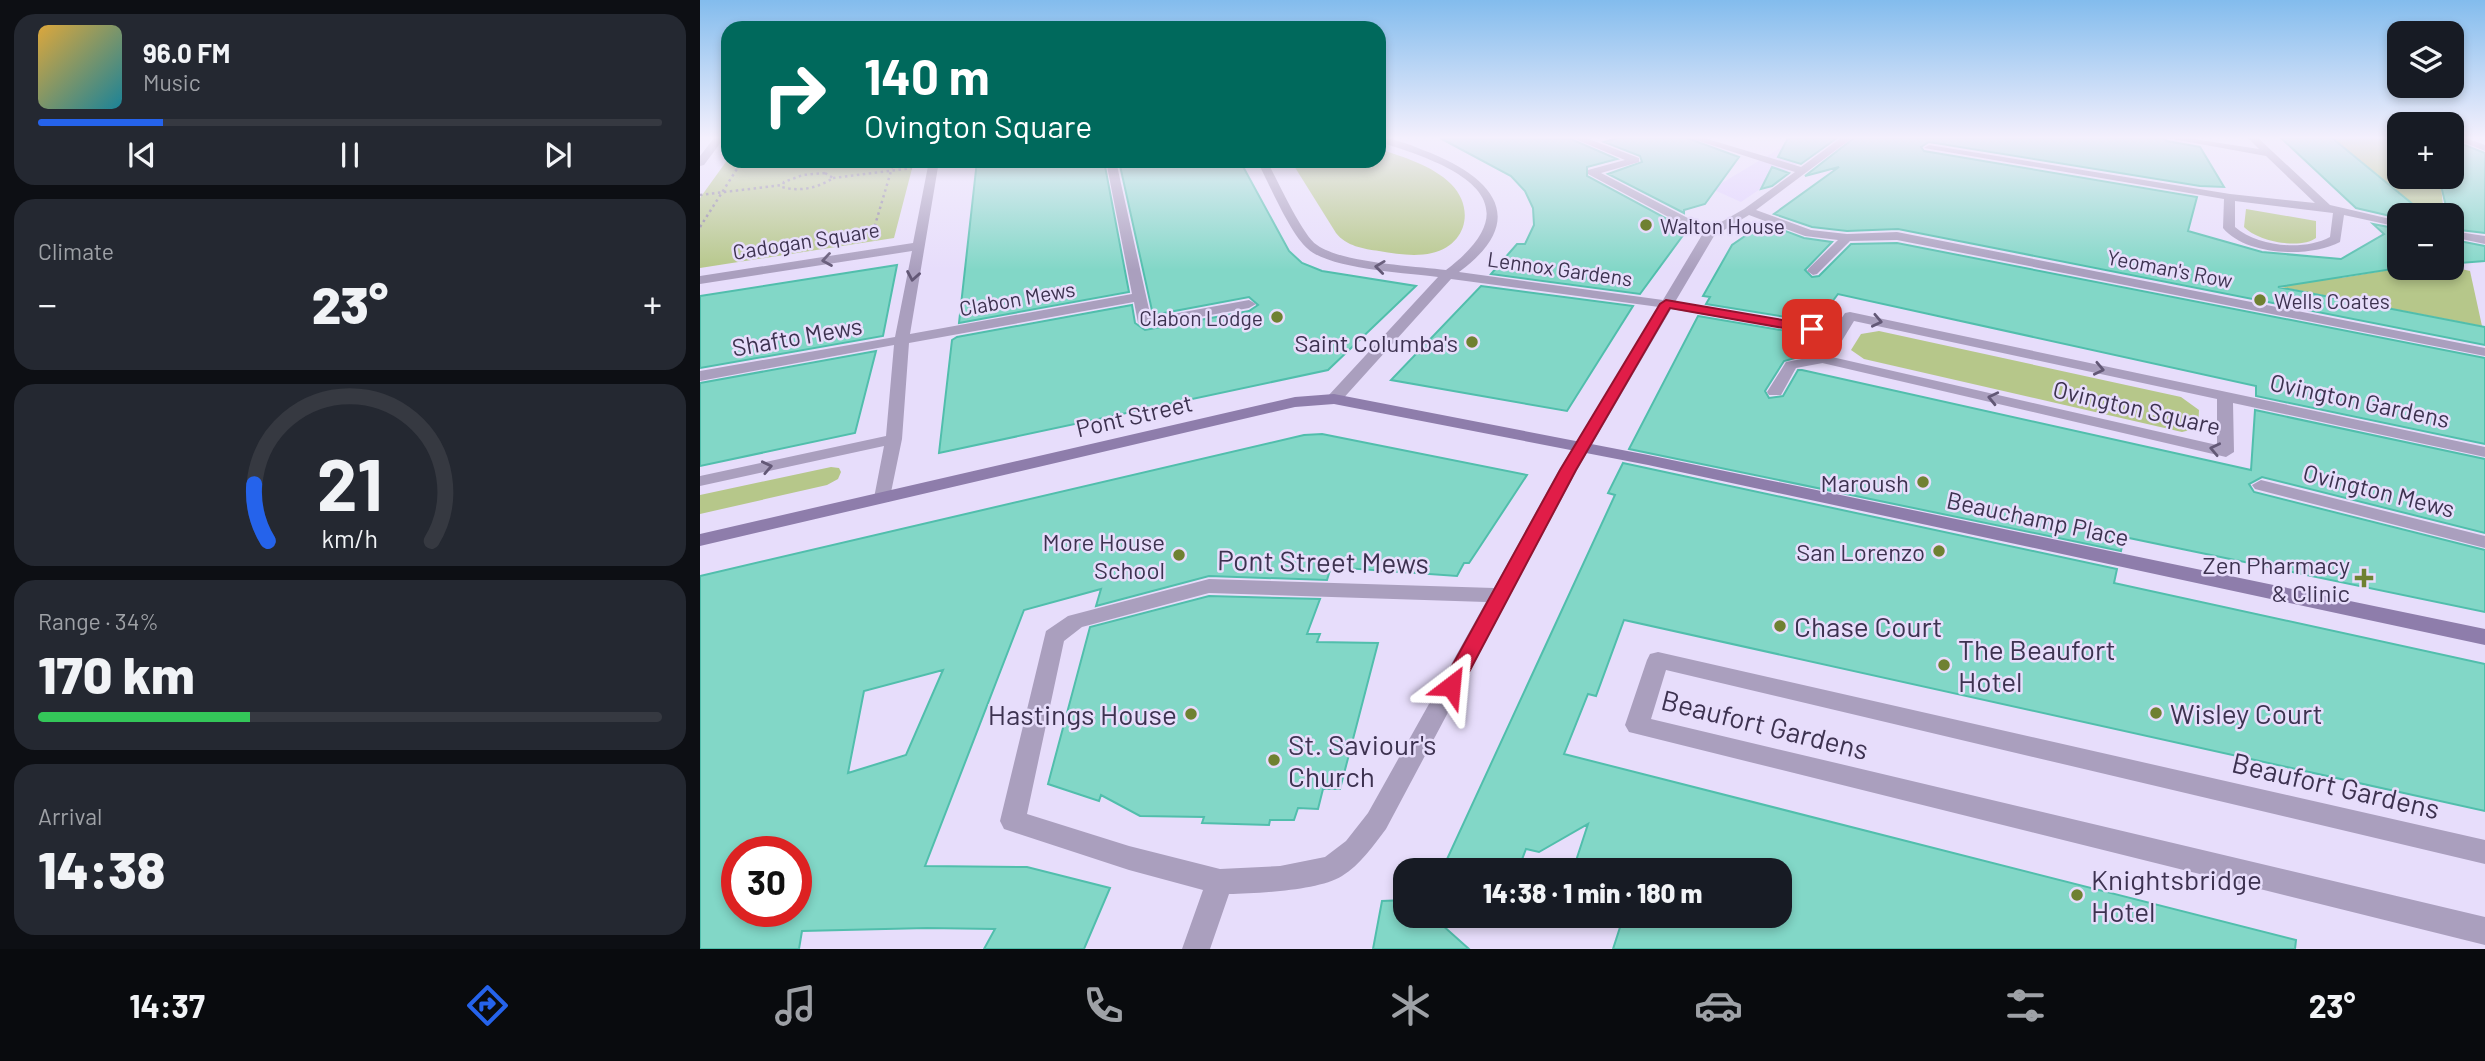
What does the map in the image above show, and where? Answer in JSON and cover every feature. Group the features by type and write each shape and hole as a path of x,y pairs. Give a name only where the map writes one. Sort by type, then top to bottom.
{"main road":[{"name":"Pont Street","path":"700,540 1295,402 1334,399 1581,447"},
{"name":"Beauchamp Place","path":"1581,447 2485,637"}],"street":[{"path":"883,498 894,439 902,339 930,182"},
{"path":"1115,182 1145,323 1250,304"},
{"name":"Lennox Gardens","path":"1274,182 1303,236 1313,248 1343,260 1370,266 1666,304"},
{"name":"Lennox Gardens","path":"1334,399 1448,274 1478,250 1489,232 1493,214 1486,194 1476,182"},
{"path":"1611,182 1709,234"},
{"path":"1196,949 1220,882 1280,879 1332,868 1355,849 1377,821 1581,447 1709,234 1788,182"},
{"path":"2140,182 2230,197 2326,208 2387,222"},
{"path":"2299,182 2326,208"},
{"path":"2230,197 2230,228 2234,233 2284,247 2318,248 2329,244 2336,239 2339,212"},
{"name":"Yeoman's Row","path":"1748,211 1809,233 1847,238 1897,236 2485,352"},
{"path":"2464,236 2485,240"},
{"path":"1813,271 1847,238"},
{"name":"Cadogan Square","path":"700,279 918,246"},
{"name":"Clabon Mews","path":"902,339 1139,297"},
{"path":"1666,304 1839,333 1824,359 1791,365 1775,392"},
{"name":"Ovington Square","path":"1824,359 2226,452 2225,395 1850,316 1839,333"},
{"name":"Shafto Mews","path":"700,376 902,339"},
{"name":"Ovington Gardens","path":"2225,395 2485,452"},
{"path":"700,481 894,439"},
{"name":"Ovington Mews","path":"2261,485 2485,542"},
{"name":"Pont Street Mews","path":"1220,882 1129,858 1013,821 1054,637 1075,621 1209,586 1500,595"},
{"name":"Beaufort Gardens","path":"2485,852 1658,660 1637,724 2485,931"}],"path":[{"path":"700,227 728,182"},
{"path":"700,195 782,185 786,182"},
{"path":"782,185 785,188 804,189 825,182"},
{"path":"867,235 875,231 889,182"}],"shaded area":[{"path":"1723,182 1770,182 1741,202 1712,189"}],"green space":[{"path":"711,182 908,182 894,238 700,268 700,198"},
{"path":"1304,182 1449,182 1459,194 1465,214 1460,234 1453,242 1444,249 1426,254 1399,254 1367,249 1350,244 1336,233"},
{"path":"2387,189 2441,189 2443,203 2402,203"},
{"path":"2246,209 2316,221 2316,238 2309,242 2290,243 2258,236 2244,227"},
{"path":"2264,268 2341,278 2387,270 2387,280 2464,280 2464,270 2470,271 2482,326 2244,280"},
{"path":"1879,331 2181,397 2199,410 2198,428 2182,432 1864,359 1851,350 1861,334"},
{"path":"831,467 839,468 841,472 838,479 827,485 700,514 700,495"}],"building":[{"path":"975,182 1108,182 1129,292 959,323"},
{"path":"1124,182 1252,182 1289,251 1302,263 1322,271 1416,286 1328,370 939,453 952,340 957,337 1132,305 1135,323 1145,330 1249,311 1258,305 1249,297 1153,315"},
{"path":"1517,182 1599,182 1684,228 1684,234 1640,294 1491,274 1517,244 1525,244 1534,225 1533,208 1525,191"},
{"path":"1624,182 1721,182 1705,204 1684,210 1684,213"},
{"path":"1764,182 1777,182 1772,186 1761,189"},
{"path":"1818,182 2110,182 2197,197 2188,231 2262,252 2341,259 2384,234 2373,224 2387,227 2387,270 2278,287 2485,327 2485,345 1898,229 1847,231 1812,227 1774,214"},
{"path":"2177,182 2221,182 2224,187 2200,186"},
{"path":"2328,182 2386,182 2387,189 2394,189 2411,203 2387,203 2387,215 2356,208"},
{"path":"2464,182 2485,182 2485,233 2464,230 2464,203 2445,203 2442,189 2464,189"},
{"path":"1764,223 1804,238 1832,242 1805,270 1812,277 1819,276 1851,244 1897,243 2485,358 2485,444 2256,396 2256,386 1838,294 1817,322 1706,304 1710,297 1703,296 1732,245"},
{"path":"2464,242 2485,246 2485,261 2464,263"},
{"path":"897,265 883,336 700,368 700,296"},
{"path":"1481,286 1633,306 1567,411 1391,380"},
{"path":"1698,316 1810,335 1799,357 1784,361 1765,391 1769,398 1783,396 1798,370 1802,370 2251,470 2255,410 2485,459 2485,533 2262,477 2249,484 2254,492 2485,550 2485,612 2124,537 2121,551 1629,449"},
{"path":"876,351 855,433 700,466 700,383"},
{"path":"1322,434 1527,475 1469,563 1464,563 1457,576 1331,567 1327,580 1209,576 1096,606 1101,589 1024,610 925,866 1027,867 1110,888 1084,949 984,949 995,929 927,928 802,931 799,949 700,949 700,576 1304,435","holes":["943,670 906,755 848,773 864,691"]},
{"path":"1623,463 2117,569 2114,583 2485,664 2485,811 1624,620 1596,696 1588,694 1564,754 2296,940 2295,949 1613,949 1620,928 1792,928 1792,858 1577,858 1588,824 1539,852 1526,849 1523,858 1448,858 1615,495 1608,493"},
{"path":"1209,596 1320,599 1307,634 1320,634 1317,642 1378,643 1340,789 1323,789 1318,809 1298,808 1294,820 1270,820 1269,825 1202,823 1204,817 1140,816 1101,795 1099,801 1048,784 1090,627"},
{"path":"1382,901 1393,901 1393,928 1446,928 1469,949 1373,949"}],"place":[{"name":"Walton House","path":"1646,225"},
{"name":"Wells Coates","path":"2260,300"},
{"name":"Clabon Lodge","path":"1277,317"},
{"name":"Saint Columba's","path":"1472,342"},
{"name":"Maroush","path":"1923,482"},
{"name":"San Lorenzo","path":"1939,551"},
{"name":"More House School","path":"1179,555"},
{"name":"Zen Pharmacy & Clinic","path":"2364,578"},
{"name":"Chase Court","path":"1780,626"},
{"name":"The Beaufort Hotel","path":"1944,665"},
{"name":"Wisley Court","path":"2156,713"},
{"name":"Hastings House","path":"1191,714"},
{"name":"St. Saviour's Church","path":"1274,760"},
{"name":"Knightsbridge Hotel","path":"2077,895"}],"route":[{"path":"1451,686 1568,470 1666,304 1812,329"}]}
